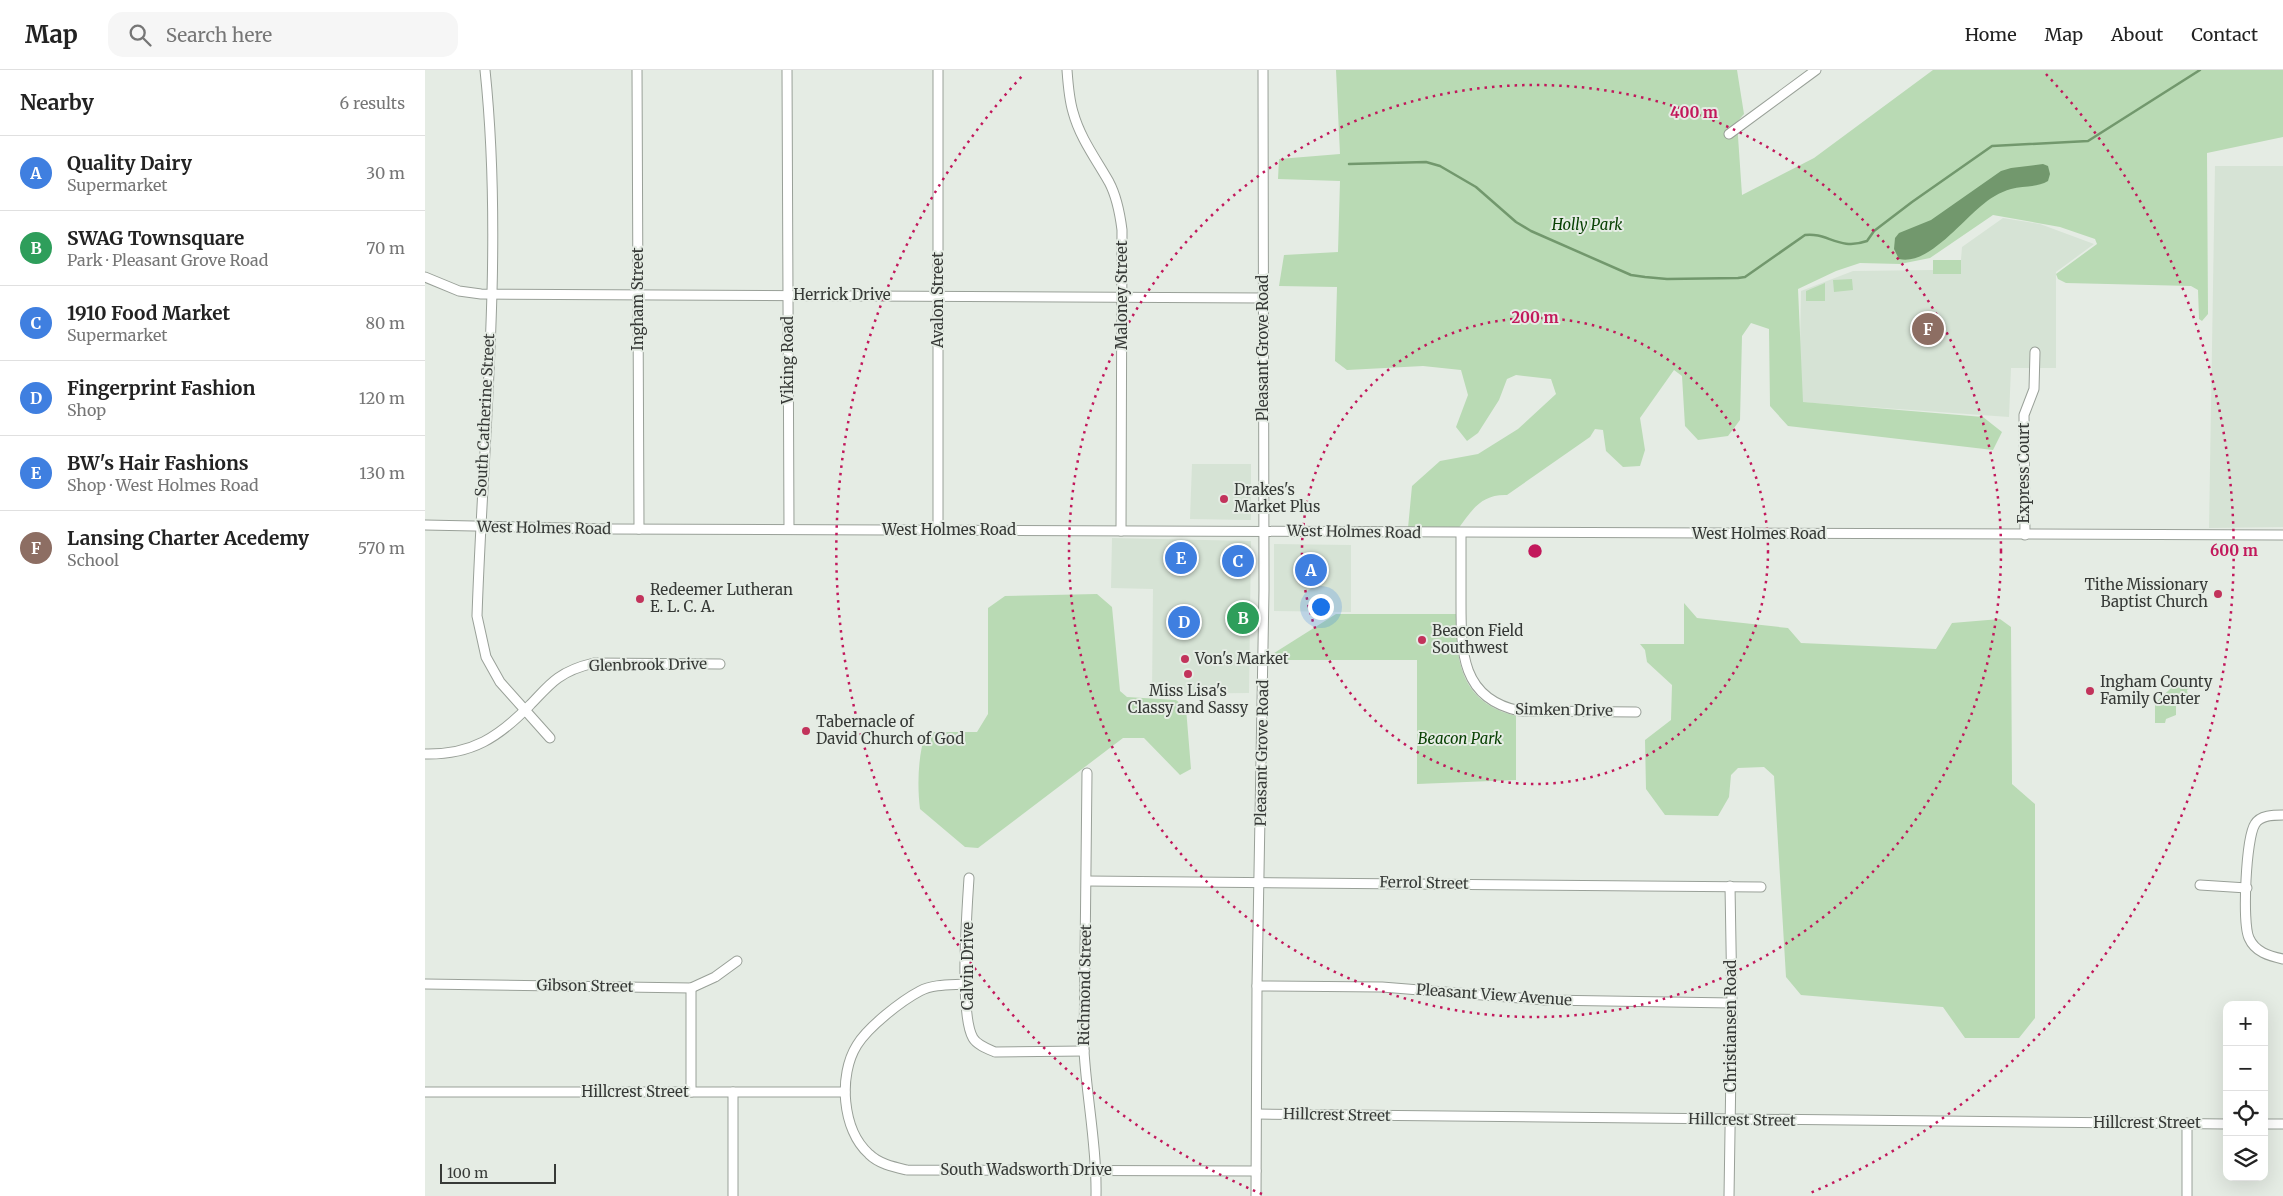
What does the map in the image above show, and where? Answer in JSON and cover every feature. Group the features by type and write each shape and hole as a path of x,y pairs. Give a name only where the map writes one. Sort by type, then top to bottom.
{"street":[{"name":"South Catherine Street","path":"485,70 491,134 492,293 477,616 480,638 486,657 501,682 550,738"},
{"name":"Ingham Street","path":"637,70 639,529"},
{"name":"Viking Road","path":"787,70 789,529"},
{"name":"Avalon Street","path":"938,70 938,530"},
{"name":"Maloney Street","path":"1067,70 1069,96 1073,113 1090,150 1109,183 1120,214 1122,230 1121,531"},
{"name":"Pleasant Grove Road","path":"1256,1196 1257,986 1264,531 1263,70"},
{"path":"1729,134 1816,70"},
{"name":"Herrick Drive","path":"425,277 459,291 481,294 1263,298"},
{"name":"Express Court","path":"2025,535 2024,415 2034,389 2035,352"},
{"name":"West Holmes Road","path":"425,526 639,529 1461,533 2283,535"},
{"name":"Simken Drive","path":"1461,533 1461,648 1470,676 1478,690 1504,708 1520,711 1637,712"},
{"name":"Glenbrook Drive","path":"425,754 462,751 485,742 507,728 557,678 574,668 594,663 720,664"},
{"name":"Richmond Street","path":"1087,773 1084,1051 1087,1096 1097,1171 1096,1196"},
{"path":"2283,815 2263,817 2256,822 2250,834 2247,851 2248,937 2256,949 2268,956 2283,959"},
{"name":"Calvin Drive","path":"969,878 965,984 968,1025 973,1039 995,1052 1084,1051"},
{"name":"Ferrol Street","path":"1087,881 1260,881 1761,887"},
{"name":"Christiansen Road","path":"1729,1196 1732,1003 1730,886"},
{"path":"2200,886 2247,888"},
{"name":"Gibson Street","path":"425,984 691,988 715,977 737,961"},
{"name":"South Wadsworth Drive","path":"965,984 921,990 871,1028 857,1044 851,1057 845,1092 849,1127 855,1140 870,1156 886,1164 907,1170 1256,1171"},
{"name":"Pleasant View Avenue","path":"1257,986 1382,987 1535,999 1732,1003"},
{"path":"691,988 691,1092"},
{"name":"Hillcrest Street","path":"425,1092 845,1092"},
{"path":"733,1092 733,1196"},
{"name":"Hillcrest Street","path":"1257,1114 2223,1124"},
{"path":"2187,1124 2187,1196"},
{"path":"2268,1124 2283,1124"}],"shaded area":[{"path":"2043,164 2048,166 2050,174 2048,181 2039,185 2007,190 1991,198 1932,250 1910,259 1899,259 1894,249 1895,238 1899,233 1931,220 2001,171"},
{"path":"2215,166 2283,166 2283,527 2209,528"},
{"path":"2003,218 2040,224 2094,244 2056,272 2056,368 2011,368 2009,417 1799,402 1801,291 1853,271 1933,270 1933,260 1961,260 1962,247"},
{"path":"1192,464 1251,464 1251,520 1190,519"},
{"path":"1112,538 1251,541 1249,693 1152,694 1153,589 1111,588"},
{"path":"1274,544 1351,545 1351,612 1274,611"}],"green space":[{"name":"Holly Park","path":"1336,70 1737,70 1744,114 1737,122 1742,195 1814,158 1933,70 2283,70 2283,137 2207,153 2208,314 2202,321 2199,319 2198,290 2191,286 2066,283 2058,279 2056,274 2097,244 2095,239 2060,227 1993,215 1930,258 1900,264 1860,263 1836,271 1798,289 1803,402 1983,417 2002,432 1993,450 1788,426 1770,406 1769,329 1751,323 1742,336 1740,420 1728,436 1698,440 1685,426 1682,376 1674,370 1640,418 1645,450 1640,466 1623,467 1606,451 1603,430 1595,429 1590,437 1507,495 1490,497 1478,504 1458,529 1408,528 1412,486 1440,461 1478,454 1518,429 1556,394 1551,379 1516,375 1507,379 1499,400 1478,433 1467,441 1456,427 1468,395 1461,370 1423,366 1347,370 1335,361 1337,287 1279,286 1284,255 1338,252 1340,181 1278,179 1279,159 1340,154"},
{"path":"1933,260 1961,260 1961,274 1933,274"},
{"path":"1852,279 1853,290 1834,292 1833,280"},
{"path":"1825,283 1825,301 1806,301 1806,291"},
{"path":"1097,594 1112,607 1120,691 1127,697 1176,700 1186,708 1191,769 1180,775 1144,738 1123,738 978,848 965,847 920,809 918,780 926,732 977,732 988,714 988,608 1005,596"},
{"path":"1684,603 1697,618 1788,628 1801,643 1936,649 1952,623 2000,619 2011,627 2012,784 2035,804 2035,1018 2019,1038 1965,1038 1943,1007 1801,995 1786,977 1774,776 1764,767 1738,768 1731,775 1729,797 1718,816 1665,815 1646,789 1645,740 1671,720 1672,685 1647,662 1645,650 1640,644 1684,644"},
{"path":"1237,607 1250,607 1250,629 1237,629"},
{"name":"Beacon Park","path":"1336,614 1456,614 1460,664 1465,678 1483,701 1498,710 1516,716 1516,780 1417,784 1417,660 1271,660 1271,655"},
{"path":"2182,678 2188,678 2191,683 2187,690 2188,696 2176,706 2176,715 2166,719 2165,723 2155,723 2155,703"}],"waterway":[{"path":"1349,164 1426,162 1440,166 1476,187 1516,222 1531,231 1631,275 1667,279 1738,278 1745,277 1805,235 1820,236 1849,244 1867,241 1874,231 1912,202 1992,146 2088,141 2200,70"}],"place":[{"name":"Lansing Charter Acedemy","path":"1928,329"},
{"name":"Drakes's Market Plus","path":"1224,499"},
{"name":"BW's Hair Fashions","path":"1181,558"},
{"name":"1910 Food Market","path":"1238,561"},
{"name":"Quality Dairy","path":"1311,570"},
{"name":"Tithe Missionary Baptist Church","path":"2218,594"},
{"name":"Redeemer Lutheran E. L. C. A.","path":"640,599"},
{"name":"SWAG Townsquare","path":"1243,618"},
{"name":"Fingerprint Fashion","path":"1184,622"},
{"name":"Beacon Field Southwest","path":"1422,640"},
{"name":"Von's Market","path":"1185,659"},
{"name":"Miss Lisa's Classy and Sassy","path":"1188,674"},
{"name":"Ingham County Family Center","path":"2090,691"},
{"name":"Tabernacle of David Church of God","path":"806,731"}]}
